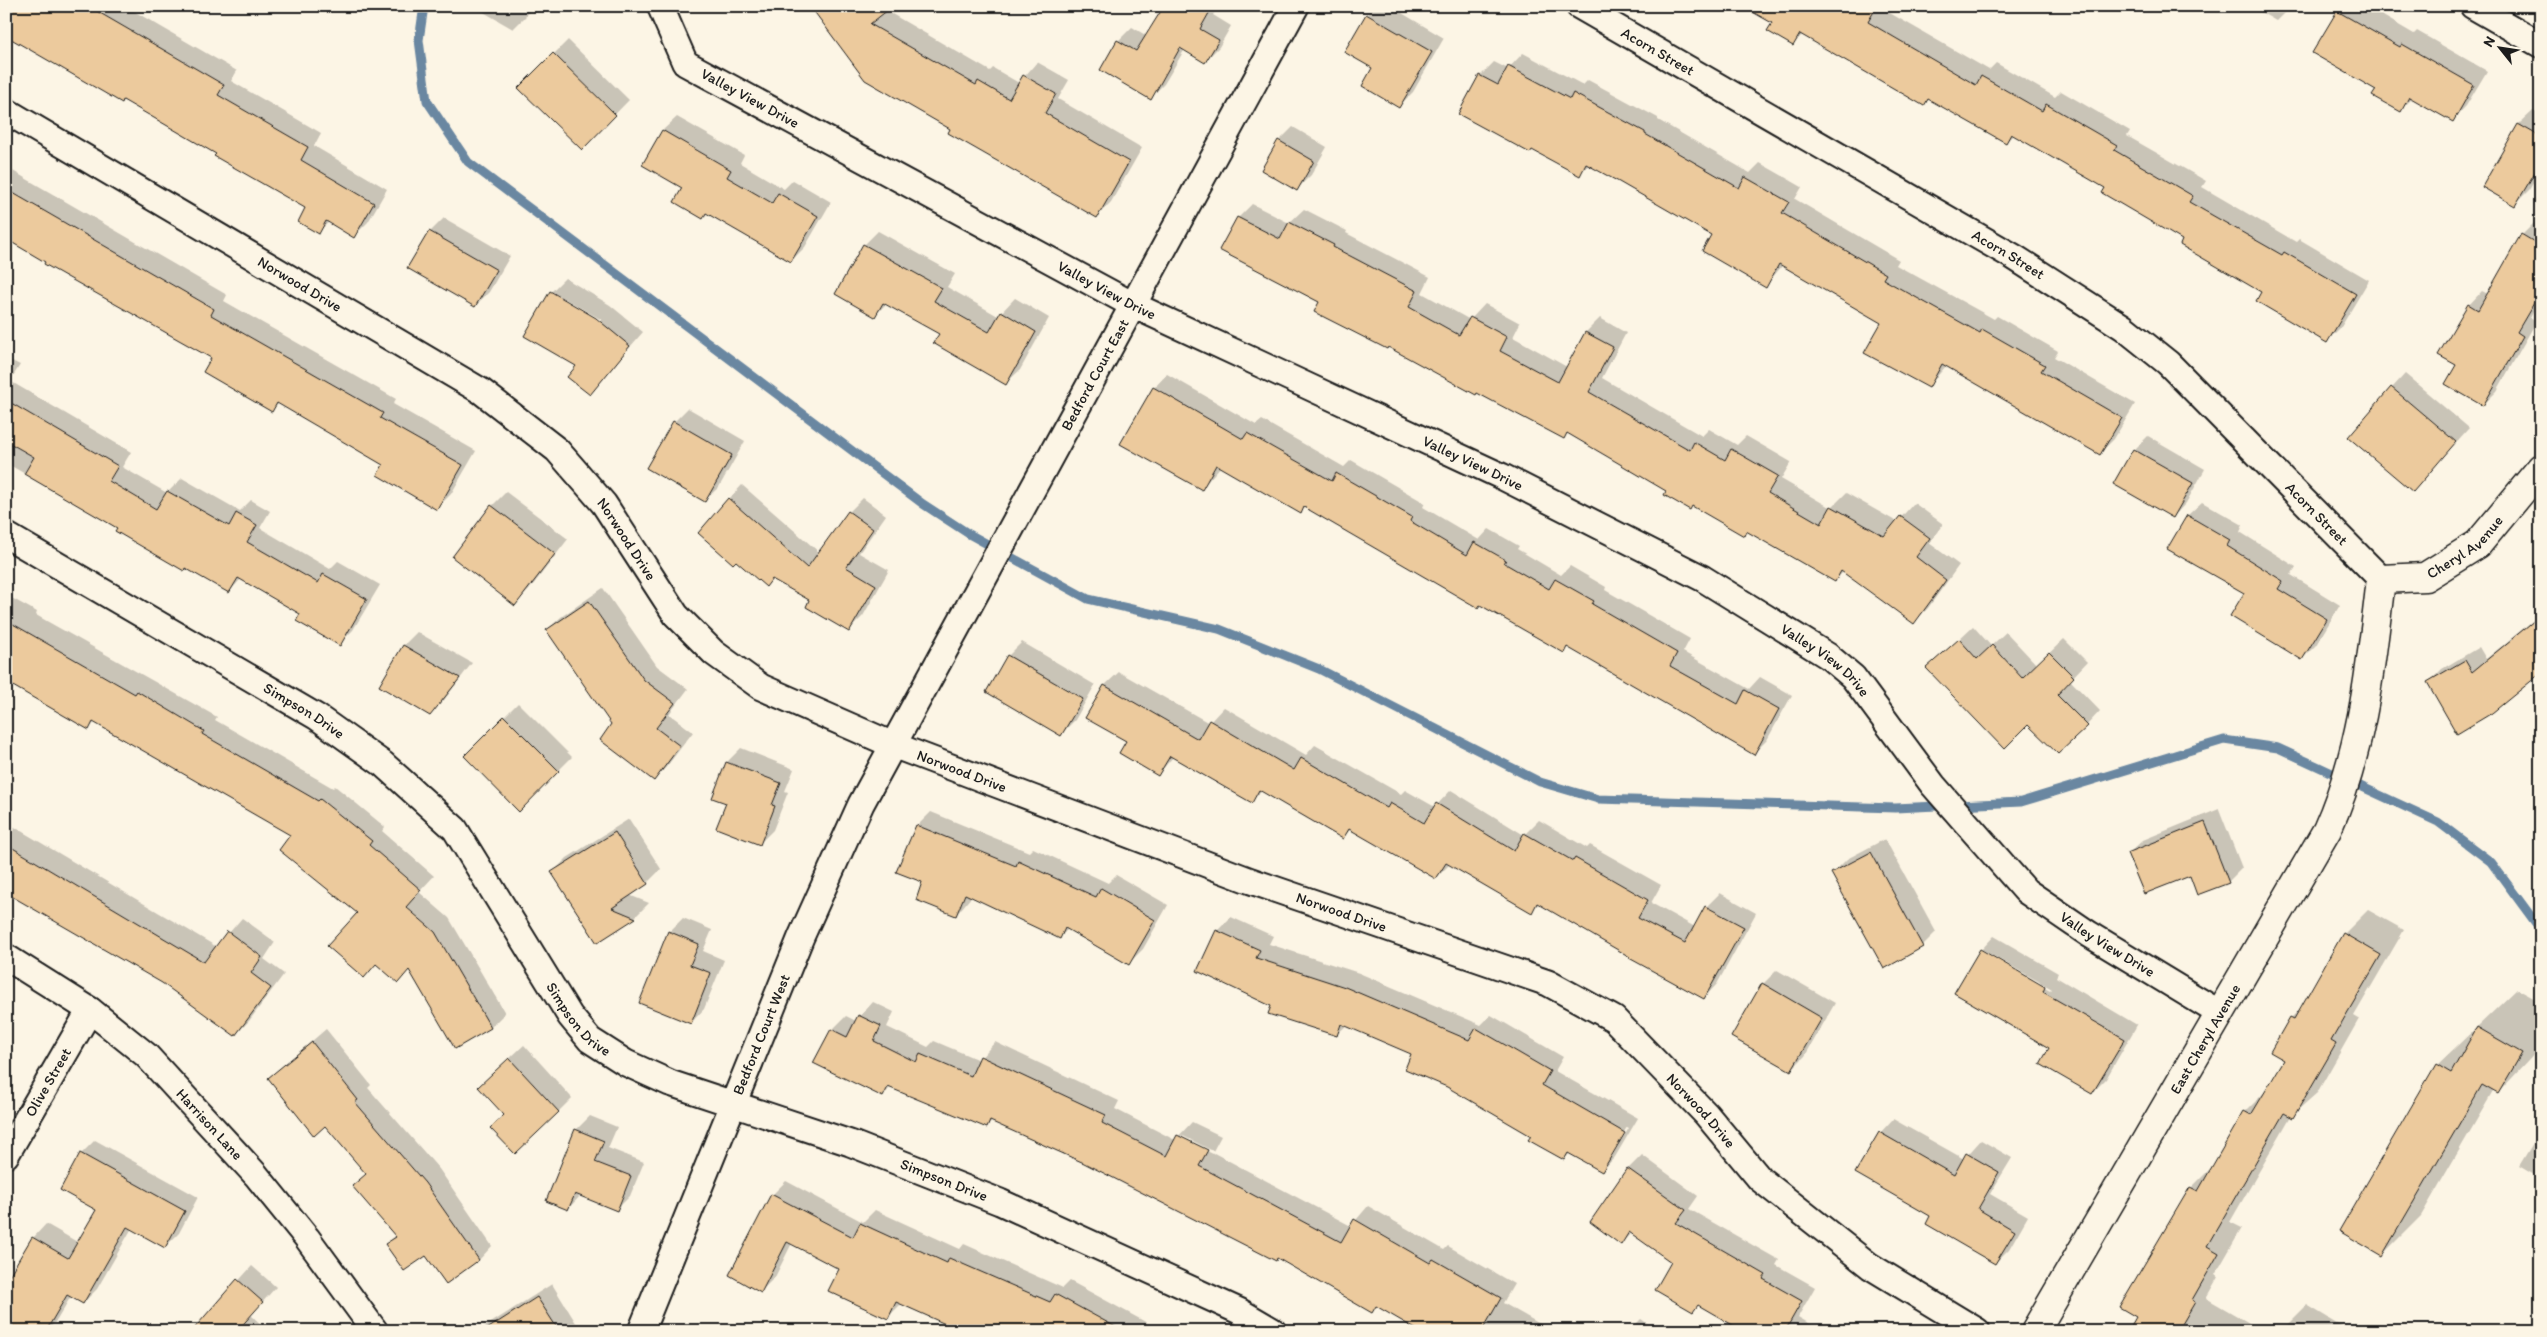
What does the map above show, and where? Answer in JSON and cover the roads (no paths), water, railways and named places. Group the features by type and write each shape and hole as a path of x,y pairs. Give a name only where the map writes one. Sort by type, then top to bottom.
{"street":[{"name":"Bedford Court East","path":"893,745 1296,6"},
{"name":"Acorn Street","path":"1579,6 2014,257 2123,327 2168,363 2381,579"},
{"path":"2474,6 2541,45"},
{"name":"Valley View Drive","path":"661,8 685,63 1134,305 1501,476 1702,578 1828,656 1853,677 1933,786 2026,891 2089,934 2221,1014"},
{"name":"Norwood Drive","path":"6,111 481,392 557,450 604,504 676,615 714,653 761,687 893,745 1251,881 1548,983 1614,1019 1706,1114 1760,1180 1870,1266 1977,1331"},
{"name":"Cheryl Avenue","path":"2381,579 2425,577 2478,544 2541,468"},
{"name":"Simpson Drive","path":"6,535 317,717 383,764 455,829 570,1016 590,1040 626,1063 652,1075 732,1105 850,1143 1000,1202 1239,1311 1273,1331"},
{"name":"East Cheryl Avenue","path":"2035,1331 2327,830 2344,793 2363,712 2381,579"},
{"name":"Bedford Court West","path":"640,1331 801,937 861,804 893,745"},
{"name":"Harrison Lane","path":"6,957 90,1010 146,1055 256,1175 307,1238 374,1331"},
{"name":"Olive Street","path":"6,1155 90,1010"}],"waterway":[{"path":"424,6 419,40 427,101 468,162 923,504 969,534 1088,599 1219,629 1319,669 1540,782 1598,799 1895,808 2021,802 2224,740 2278,748 2438,822 2491,862 2541,930"}]}
